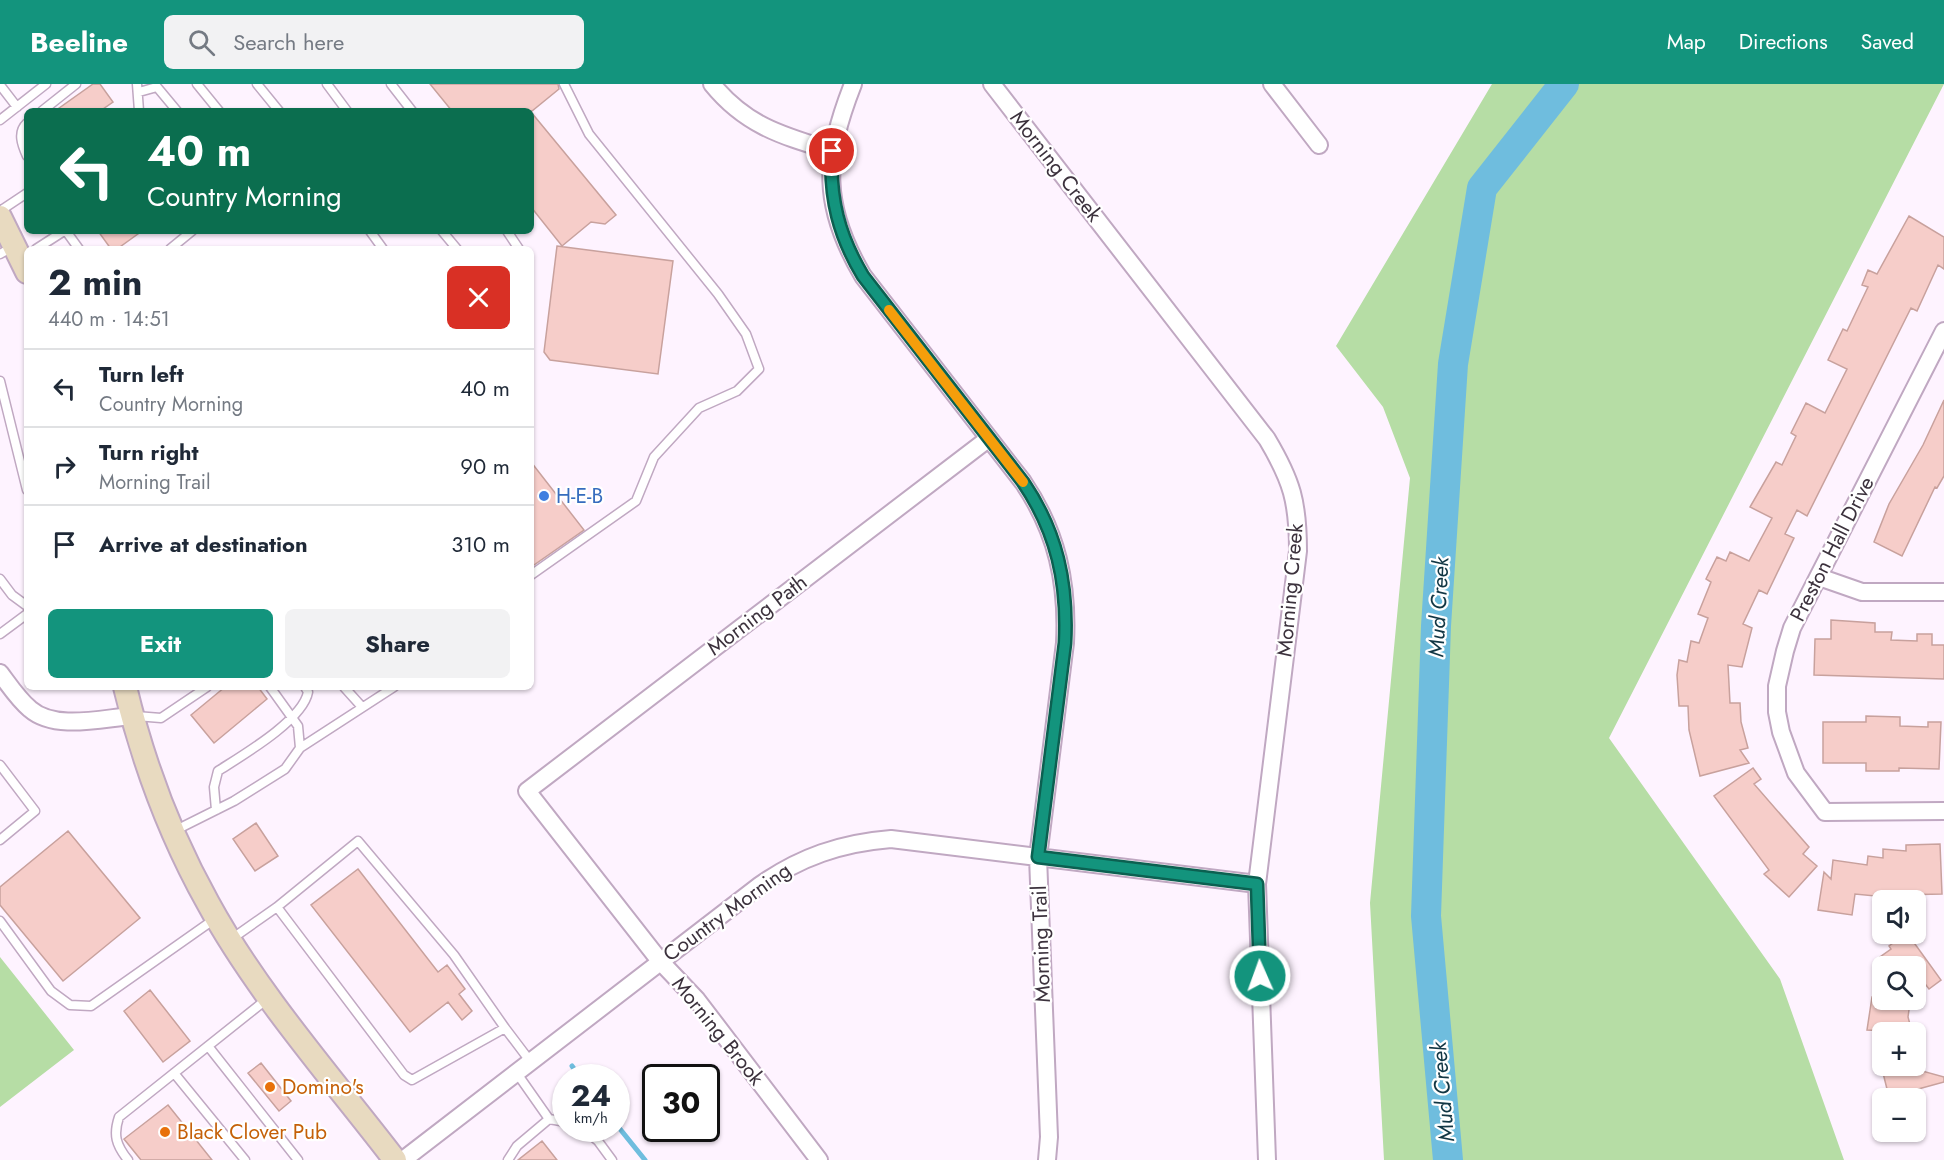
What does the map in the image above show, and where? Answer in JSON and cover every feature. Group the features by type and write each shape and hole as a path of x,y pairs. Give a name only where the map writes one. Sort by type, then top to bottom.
{"main road":[{"path":"0,217 21,256"},
{"path":"126,690 157,796 217,918 270,996 394,1160"}],"street":[{"path":"712,84 736,109 762,127 832,151"},
{"name":"Morning Trail","path":"853,84 837,124 830,177 835,212 851,257 863,276 1023,482 1044,517 1057,550 1065,585 1065,643 1038,857 1049,1137 1047,1160"},
{"name":"Morning Creek","path":"992,84 1267,439 1287,472 1298,518 1298,551 1257,884 1267,1160"},
{"path":"1272,84 1319,145"},
{"name":"Preston Hall Drive","path":"1944,331 1792,628 1777,686 1776,712 1781,732 1800,779 1825,812 1944,811"},
{"name":"Morning Path","path":"527,791 988,439"},
{"path":"1819,577 1862,592 1944,592"},
{"path":"0,673 32,711 46,718 62,721 132,716"},
{"name":"Morning Brook","path":"527,791 660,961 697,1000 819,1160"},
{"name":"Country Morning","path":"403,1160 778,872 820,852 844,845 891,839 1257,884"}],"lane":[{"path":"0,120 46,84"},
{"path":"46,108 76,84"},
{"path":"197,84 217,108"},
{"path":"257,84 277,108"},
{"path":"327,84 345,108"},
{"path":"391,84 410,108"},
{"path":"534,573 636,501 654,457 699,408 737,392 759,369 747,334 718,294 589,134 564,84"},
{"path":"0,85 16,107"},
{"path":"139,108 138,88 157,87 174,108"},
{"path":"24,128 21,132 21,143 24,150"},
{"path":"0,211 24,195"},
{"path":"39,246 60,234"},
{"path":"67,234 77,246"},
{"path":"174,246 188,234"},
{"path":"444,234 454,246"},
{"path":"0,381 24,478"},
{"path":"0,579 12,595 24,604"},
{"path":"0,634 24,616"},
{"path":"132,716 160,718 202,690"},
{"path":"272,690 298,726 300,748"},
{"path":"216,810 214,787 218,771 256,747 306,704 307,690"},
{"path":"347,690 362,707"},
{"path":"174,831 216,810 285,769 300,748 389,690"},
{"path":"0,765 35,812 0,840"},
{"path":"230,940 358,841 454,955 531,1061"},
{"path":"276,906 405,1075 412,1080 505,1028"},
{"path":"0,921 51,991 70,1005 91,1006 217,918"},
{"path":"128,1160 117,1146 115,1130 119,1117 270,996"},
{"path":"208,1046 298,1160"},
{"path":"516,1072 549,1119 552,1120"},
{"path":"174,1073 245,1160"},
{"path":"508,1160 517,1146 549,1119"},
{"path":"599,1142 612,1160"}],"green space":[{"path":"1492,84 1944,84 1609,738 1780,979 1844,1160 1384,1160 1370,903 1410,478 1383,407 1336,346"},
{"path":"0,957 74,1050 0,1107"}],"building":[{"path":"93,84 100,84 113,102 104,108 59,108"},
{"path":"430,84 558,84 559,89 534,109 450,108"},
{"path":"534,116 616,215 605,224 591,222 562,246 534,211"},
{"path":"1909,216 1944,237 1944,269 1938,265 1917,311 1911,308 1807,516 1797,510 1785,534 1794,538 1767,594 1759,590 1743,624 1752,628 1742,667 1728,665 1730,703 1740,703 1741,722 1748,748 1740,750 1749,763 1700,776 1689,730 1688,706 1679,706 1677,675 1679,660 1687,662 1691,641 1699,643 1708,618 1698,614 1711,582 1706,579 1717,557 1726,561 1730,552 1749,561 1772,518 1750,507 1776,462 1782,465 1796,436 1791,433 1806,403 1825,413 1847,369 1828,360 1843,329 1847,331 1868,287 1862,285 1868,270 1877,274"},
{"path":"100,234 138,234 121,246 109,246"},
{"path":"557,246 673,261 658,374 550,360 544,352"},
{"path":"1944,400 1944,476 1937,488 1935,487 1902,556 1874,542 1889,504 1923,445"},
{"name":"H-E-B","path":"534,466 584,530 534,565"},
{"path":"1831,620 1875,623 1875,632 1892,632 1891,640 1917,641 1917,634 1932,634 1932,645 1944,645 1944,679 1814,675 1815,639 1831,639"},
{"path":"221,690 260,690 267,699 214,743 191,715"},
{"path":"1866,716 1900,717 1900,726 1928,727 1928,722 1941,722 1939,769 1899,768 1899,771 1866,771 1866,763 1823,763 1823,722 1866,722"},
{"path":"1753,768 1761,779 1754,784 1809,847 1803,854 1817,866 1789,897 1764,874 1769,870 1714,796"},
{"path":"256,823 278,856 255,871 233,839"},
{"path":"68,831 140,918 63,981 0,905 0,887"},
{"path":"1940,844 1942,894 1926,894 1926,890 1872,890 1872,896 1855,894 1852,915 1818,910 1824,872 1831,879 1833,860 1867,865 1868,856 1883,858 1883,849 1906,851 1906,845"},
{"path":"358,869 438,972 447,965 465,989 459,994 472,1011 462,1020 448,1002 410,1032 311,905"},
{"path":"1915,944 1924,956 1881,956 1891,949 1889,946"},
{"path":"1926,959 1941,980 1929,989 1926,985"},
{"path":"150,990 190,1041 163,1062 124,1011"},
{"path":"1872,997 1872,1010 1909,1010 1909,1022 1872,1022 1872,1030 1867,1030"},
{"name":"Domino's","path":"261,1063 291,1101 279,1111 248,1073"},
{"path":"1926,1072 1944,1077 1944,1082 1922,1088 1887,1088 1884,1076 1926,1076"},
{"path":"168,1105 212,1160 141,1160 124,1139"},
{"path":"542,1141 557,1160 518,1160"}],"waterway":[{"name":"Mud Creek","path":"1448,1160 1426,916 1436,626 1453,364 1482,188 1564,84"},
{"path":"630,1141 645,1160"}],"slow traffic":[{"path":"889,310 1023,482"}],"place":[{"name":"H-E-B","path":"544,496"},
{"name":"Domino's","path":"270,1087"},
{"name":"Black Clover Pub","path":"165,1132"}],"route":[{"path":"832,151 830,177 835,212 851,257 863,276 1023,482 1033,496 1054,539 1065,585 1065,643 1038,857 1257,884 1260,976"}]}
